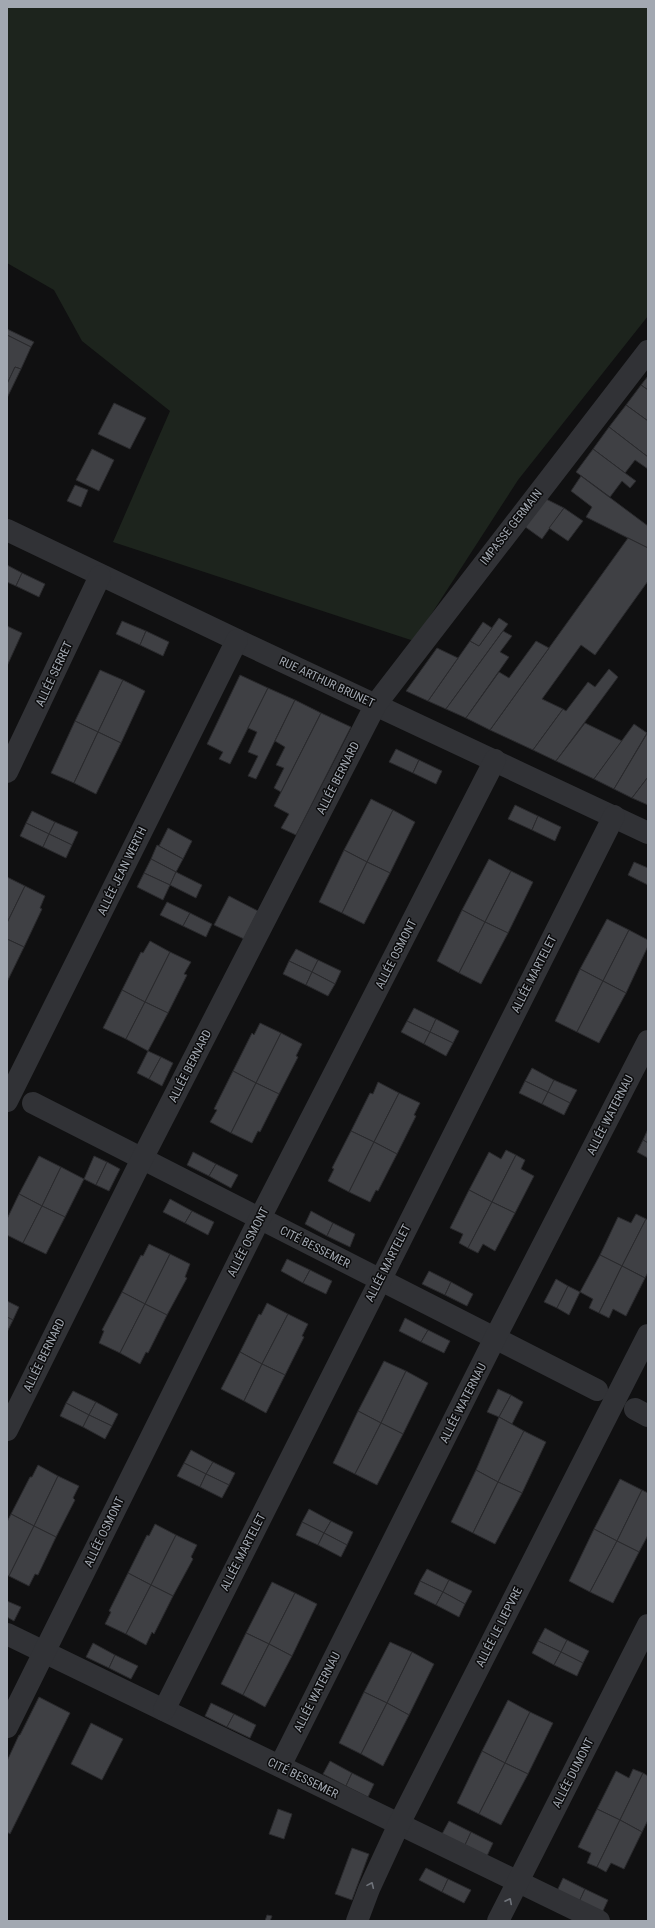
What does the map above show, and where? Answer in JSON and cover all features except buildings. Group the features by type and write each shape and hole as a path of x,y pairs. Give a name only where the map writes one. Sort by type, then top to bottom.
{"street":[{"name":"IMPASSE GERMAIN","path":"376,704 648,351"},
{"name":"RUE ARTHUR BRUNET","path":"7,530 100,576 376,704 648,833"},
{"name":"ALLÉE SERRET","path":"7,772 100,576"},
{"name":"ALLÉE JEAN WERTH","path":"7,1101 237,640"},
{"name":"ALLÉE BERNARD","path":"7,1430 142,1159 376,704"},
{"name":"ALLÉE OSMONT","path":"7,1727 260,1218 495,760"},
{"name":"ALLÉE MARTELET","path":"164,1710 614,816"},
{"name":"ALLÉE WATERNAU","path":"280,1766 495,1338 648,1041"},
{"name":"CITÉ BESSEMER","path":"33,1103 597,1390"},
{"name":"ALLÉE LE LIEPVRE","path":"357,1921 369,1889 399,1824 648,1335"},
{"name":"ALLÉE DUMONT","path":"498,1921 648,1625"},
{"name":"CITÉ BESSEMER","path":"7,1634 599,1921"}],"shaded area":[{"path":"7,7 648,7 648,316 518,480 414,641 113,542 170,411 82,341 54,290 7,263"}]}
